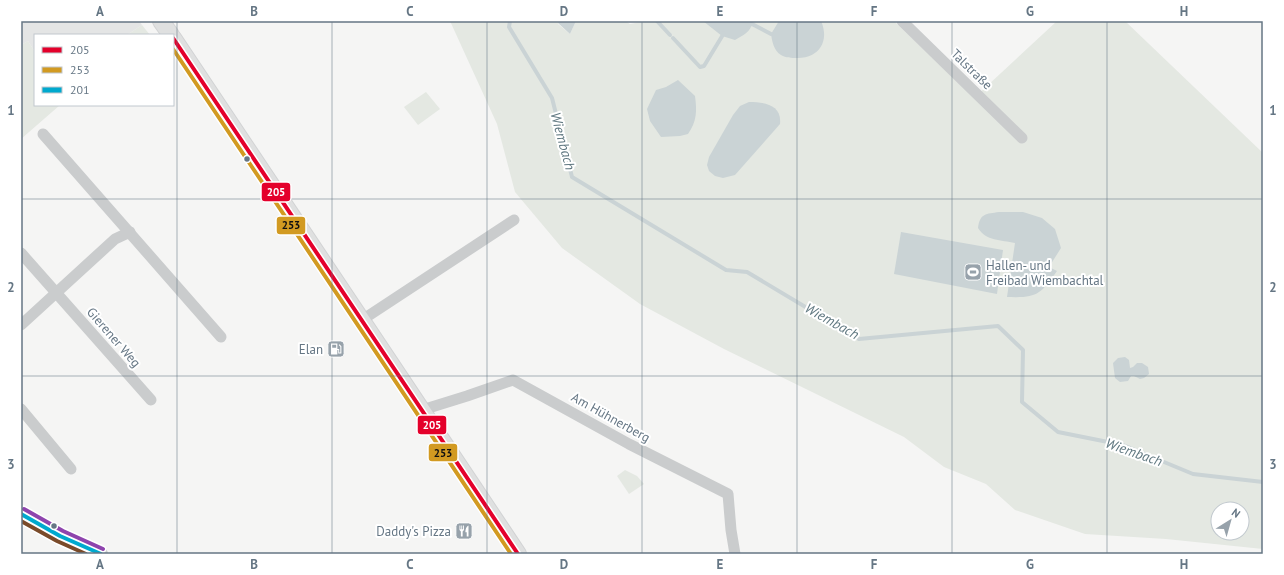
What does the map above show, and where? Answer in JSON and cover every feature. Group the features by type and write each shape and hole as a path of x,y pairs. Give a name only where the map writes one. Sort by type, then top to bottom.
{"main road":[{"path":"161,21 170,34"},
{"path":"174,39 518,554"}],"street":[{"name":"Talstraße","path":"902,21 1022,138"},
{"path":"43,134 82,180 130,232 177,288 221,336"},
{"path":"362,320 514,220"},
{"path":"21,325 115,240 130,232"},
{"name":"Gierener Weg","path":"21,253 151,400"},
{"name":"Am Hühnerberg","path":"422,410 513,380 629,444 728,494 735,554"},
{"path":"21,409 71,469"},
{"path":"21,514 60,536 101,554"}],"shaded area":[{"path":"21,21 139,21 142,25 128,34 34,34 34,50 28,41 21,45"},
{"path":"450,21 559,21 558,24 570,34 576,21 625,21 630,24 647,21 894,21 974,98 1057,21 1125,21 1263,153 1263,549 1166,539 1085,534 1015,510 986,484 944,467 904,437 724,349 640,304 562,248 515,192 497,124"},
{"path":"559,21 576,21 570,34 558,23"},
{"path":"703,21 752,21 752,25 749,31 735,40 722,36"},
{"path":"779,21 821,21 824,35 823,42 816,52 804,58 785,57 775,48 771,34"},
{"path":"142,25 149,34 128,34"},
{"path":"28,41 34,50 34,106 59,106 21,139 21,45"},
{"path":"678,80 695,96 695,120 688,134 661,137 650,121 647,109 656,90 666,87"},
{"path":"426,92 440,109 418,125 404,107"},
{"path":"749,102 771,106 778,113 780,124 735,175 723,178 715,176 709,171 707,165 709,157 733,115 740,106"},
{"path":"999,212 1023,212 1042,218 1055,229 1061,248 1049,267 1057,271 1042,290 1032,296 1007,297 1015,243 990,238 978,228 980,219 984,215"},
{"path":"901,232 1003,250 997,294 894,274"},
{"path":"1125,357 1129,360 1130,368 1137,363 1142,363 1148,367 1149,374 1140,379 1131,376 1128,381 1120,382 1115,378 1113,363 1118,358"},
{"path":"625,470 637,476 644,484 629,494 617,476"}],"waterway":[{"name":"Wiembach","path":"510,21 509,27 552,98 572,177 726,270 747,272 859,339 998,326 1023,350 1022,402 1058,432 1123,445 1193,474 1263,482"},
{"path":"657,21 670,35"},
{"path":"748,25 752,24 771,34"},
{"path":"673,38 700,67 704,66 724,33"}],"transit line":[{"name":"205","path":"174,39 518,554"},
{"name":"253","path":"174,50 511,554"},
{"path":"24,509 63,531 103,549"},
{"name":"201","path":"21,514 60,536 101,554"},
{"path":"21,521 57,541 86,554"}],"place":[{"name":"Hallen- und Freibad Wiembachtal","path":"973,272"},
{"name":"Elan","path":"336,349"},
{"name":"Daddy's Pizza","path":"464,531"}]}
